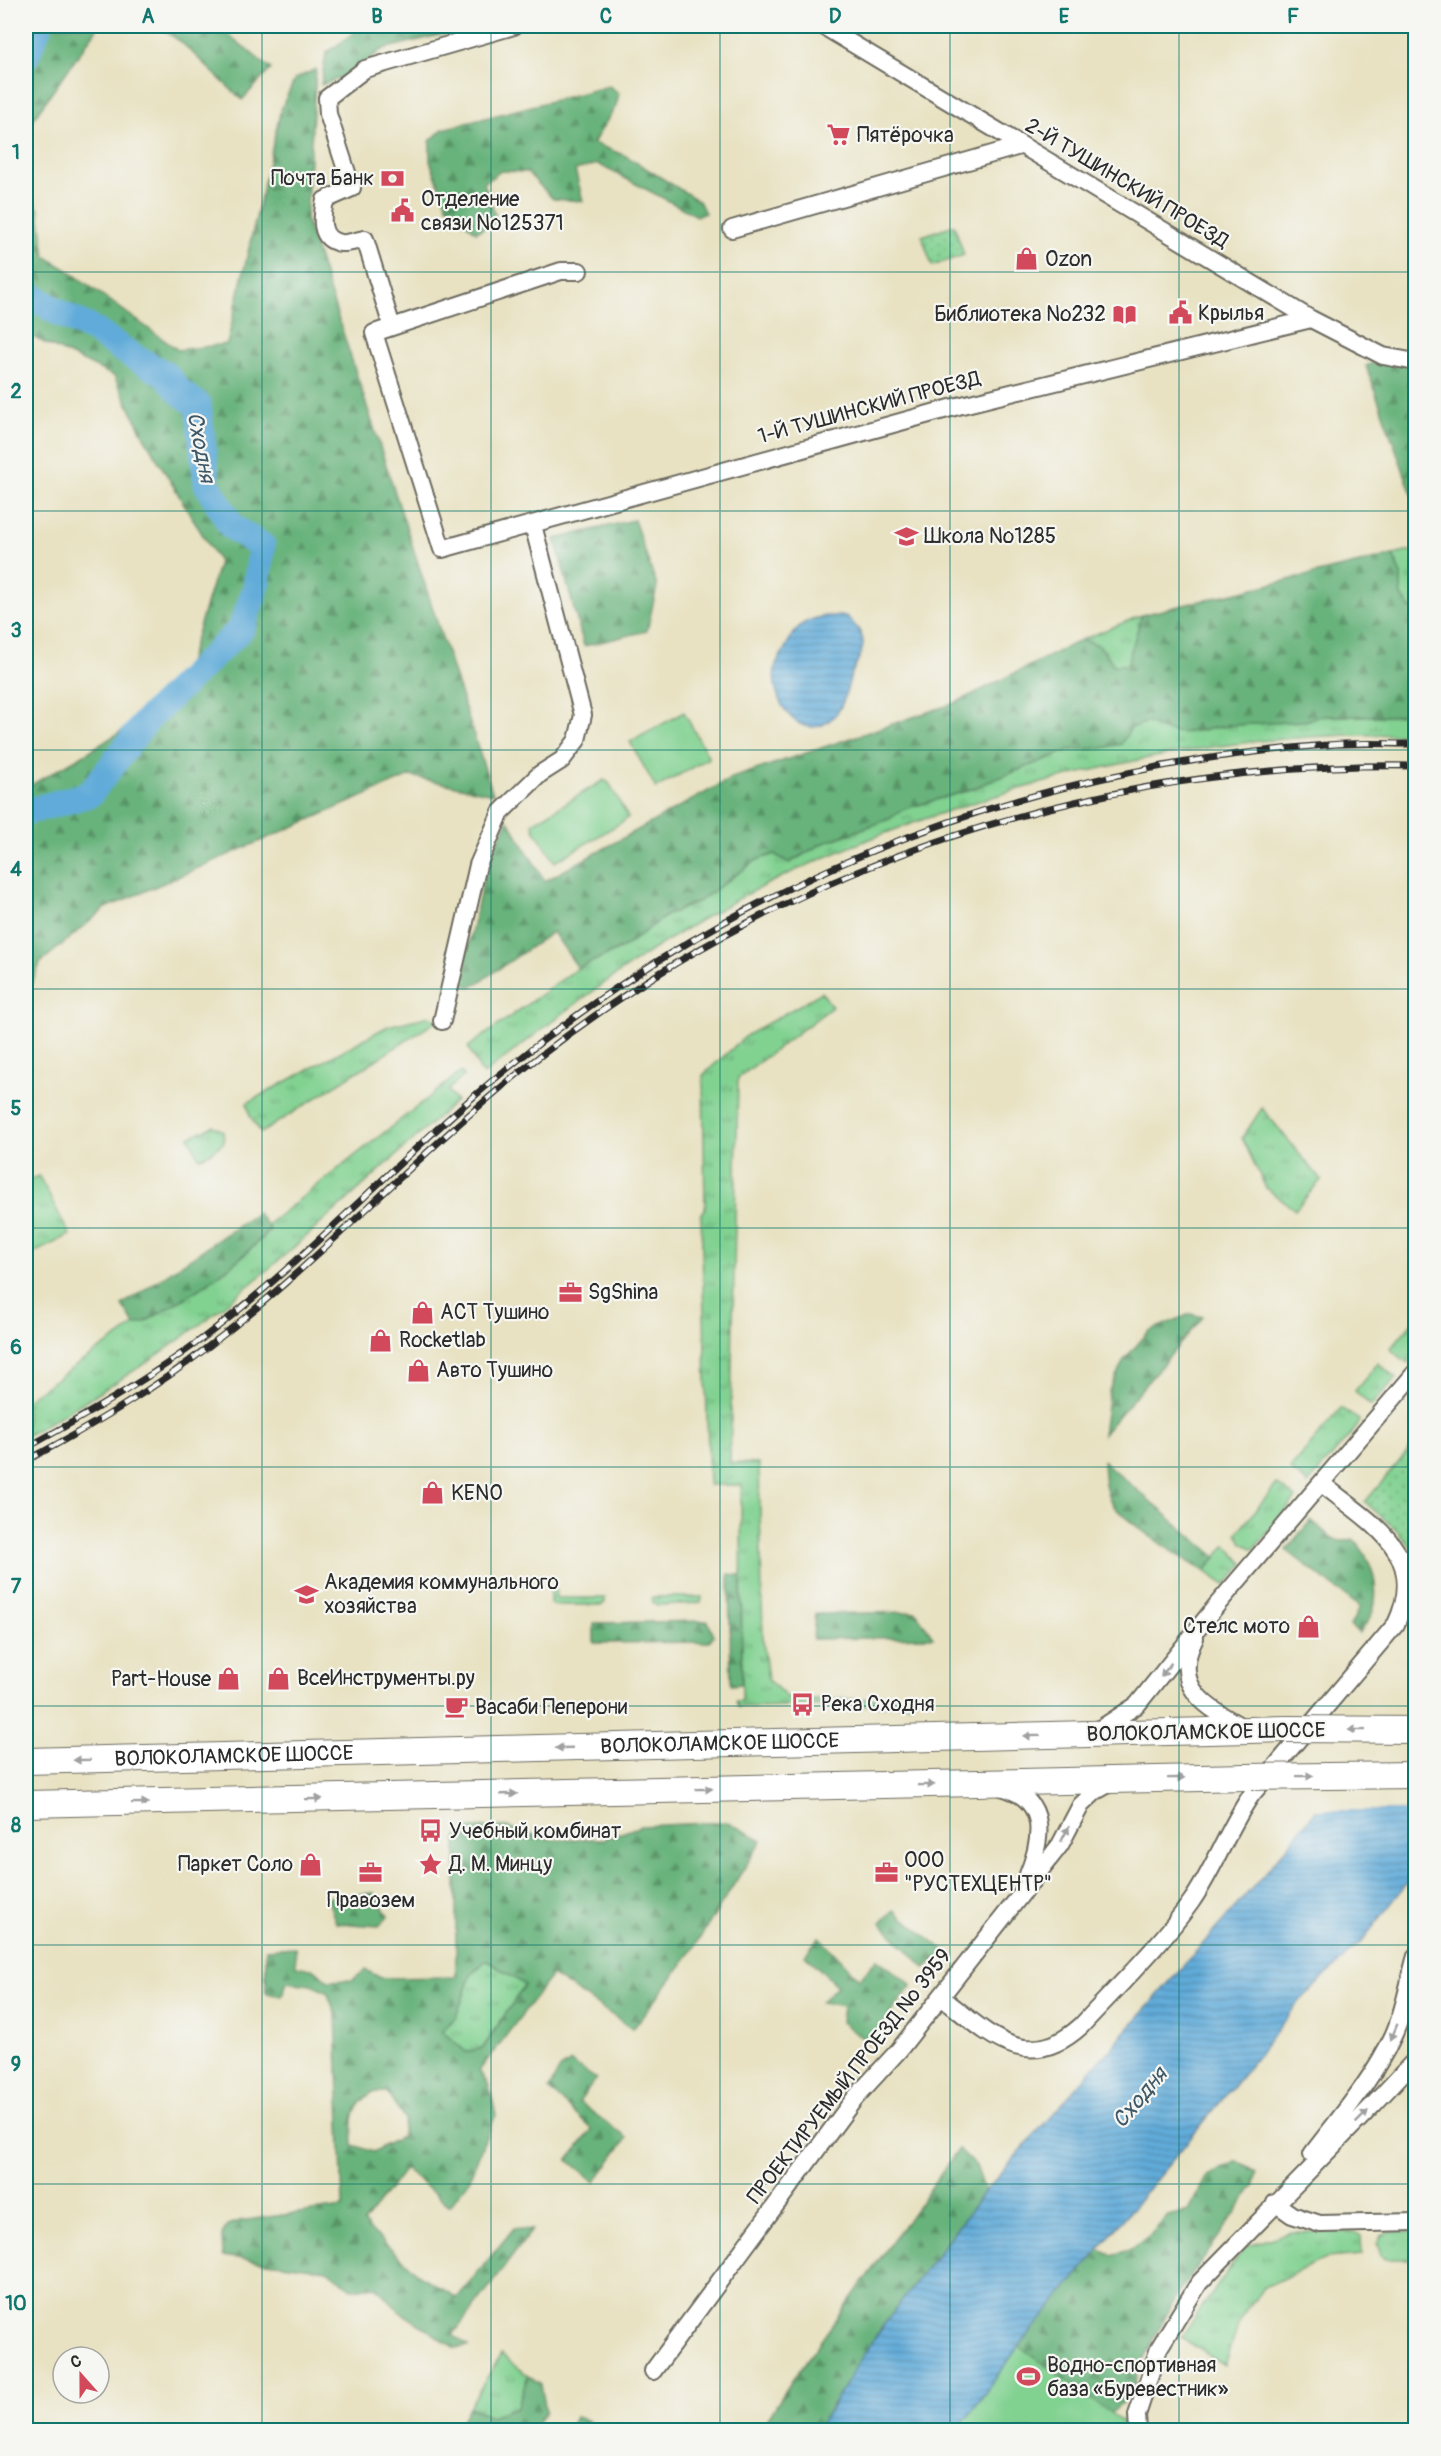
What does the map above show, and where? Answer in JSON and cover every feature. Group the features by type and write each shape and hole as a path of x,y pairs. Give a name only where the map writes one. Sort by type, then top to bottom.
{"main road":[{"name":"ВОЛОКОЛАМСКОЕ ШОССЕ","path":"26,1761 1287,1730 1416,1730"},
{"name":"ВОЛОКОЛАМСКОЕ ШОССЕ","path":"26,1804 1416,1775"},
{"path":"26,1810 81,1804"}],"street":[{"path":"514,26 365,69 327,98 328,114 352,188 325,200 321,221 328,237 341,243 365,239 392,327 561,271 579,271"},
{"name":"2-Й ТУШИНСКИЙ ПРОЕЗД","path":"823,26 1311,319 1383,356 1416,362"},
{"path":"732,230 1020,146"},
{"name":"1-Й ТУШИНСКИЙ ПРОЕЗД","path":"392,327 374,333 442,549 749,462 958,406 1311,319"},
{"path":"442,1021 478,865 501,812 540,774 562,760 577,740 583,715 533,525"},
{"path":"1090,1735 1114,1722 1137,1705 1202,1623 1416,1372"},
{"path":"941,1996 1002,2042 1023,2049 1052,2046 1066,2039 1081,2026 1191,1902 1206,1878 1236,1817 1252,1794 1396,1624 1404,1607 1408,1592 1406,1575 1395,1547 1321,1483"},
{"path":"1202,1623 1189,1653 1188,1674 1191,1685 1197,1696 1209,1708 1249,1731"},
{"name":"ПРОЕКТИРУЕМЫЙ ПРОЕЗД № 3959","path":"653,2371 855,2098 899,2050 1060,1845 1081,1805 1095,1791 1117,1780"},
{"name":"ПРОЕКТИРУЕМЫЙ ПРОЕЗД № 3959","path":"981,1784 1011,1790 1019,1794 1033,1809 1039,1823 1040,1837 1036,1856 1018,1897"},
{"path":"1275,2203 1371,2074 1393,2036 1415,1965"},
{"path":"1138,2430 1137,2415 1159,2348 1199,2283 1416,2059"},
{"path":"1275,2203 1292,2214 1320,2224 1416,2222"}],"green space":[{"path":"26,26 99,26 31,122 26,168"},
{"path":"157,26 218,26 271,69 242,100 181,42"},
{"path":"364,26 476,26 383,49 347,76 321,85 326,53"},
{"path":"316,69 306,219 493,794 410,776 106,908 41,962 26,995 26,788 178,696 219,562 145,439 114,376 26,334 26,188 39,210 45,256 178,350 227,344 281,109 295,79"},
{"path":"609,86 619,93 616,106 593,143 626,156 699,201 705,213 697,216 598,164 575,170 583,201 553,199 527,172 501,171 484,183 497,221 476,232 447,206 430,161 430,141 443,129"},
{"path":"954,225 964,255 932,266 922,236"},
{"path":"1381,360 1412,366 1415,374 1415,503 1366,366"},
{"path":"634,520 657,586 647,631 584,646 555,539"},
{"path":"1415,550 1415,609 1411,609 1401,594 1401,575 1393,555"},
{"path":"1393,555 1401,575 1401,594 1410,609 1415,609 1415,712 1390,716 1322,716 1305,721 1234,725 1182,733 1163,730 1147,722 1131,728 1121,744 1103,748 1069,750 966,791 904,809 889,819 821,844 789,863 774,854 757,860 699,901 667,915 624,947 578,968 553,932 472,987 459,984 488,860 508,820 545,881 732,778 955,703 1081,640 1099,645 1114,665 1127,665 1142,615"},
{"path":"1142,615 1127,665 1114,665 1099,645 1081,640"},
{"path":"684,712 709,758 656,788 630,742"},
{"path":"1415,712 1415,735 1305,737 1194,750 1086,772 1032,786 905,826 833,854 762,886 694,924 613,977 483,1075 468,1047 578,968 624,947 667,915 699,901 757,860 774,854 790,863 821,844 889,819 904,809 966,791 1069,750 1103,748 1131,728 1147,722 1163,730 1182,733 1234,725 1305,721 1322,716 1390,716"},
{"path":"604,780 609,783 628,817 555,862 534,829 533,823"},
{"path":"822,992 832,1007 738,1078 730,1463 759,1464 763,1639 768,1680 787,1697 806,1700 916,1698 911,1704 738,1707 736,1701 742,1701 741,1485 709,1485 701,1215 705,1209 703,1075 747,1035"},
{"path":"430,1016 437,1021 261,1133 250,1116 247,1103 388,1026"},
{"path":"461,1072 464,1076 448,1090 456,1101 268,1270 159,1354 26,1436 26,1400 135,1325 145,1322 179,1302 227,1269 270,1230 267,1225"},
{"path":"1262,1108 1321,1180 1295,1210 1266,1188 1242,1138"},
{"path":"213,1126 223,1131 224,1142 212,1152 199,1158 189,1137"},
{"path":"39,1176 70,1235 26,1257 26,1182"},
{"path":"257,1213 270,1229 242,1257 195,1291 145,1322 135,1325 122,1305"},
{"path":"1190,1314 1203,1317 1103,1434 1109,1391 1124,1360 1149,1331"},
{"path":"1415,1319 1415,1354 1408,1363 1390,1349"},
{"path":"1378,1363 1396,1378 1371,1406 1355,1391"},
{"path":"1341,1408 1359,1420 1357,1427 1308,1484 1290,1469"},
{"path":"1415,1443 1415,1552 1395,1529 1365,1502"},
{"path":"1103,1461 1216,1557 1205,1571 1154,1539 1117,1509 1107,1492"},
{"path":"1277,1484 1296,1498 1254,1549 1242,1543 1237,1533"},
{"path":"1311,1520 1335,1539 1347,1541 1353,1539 1360,1546 1370,1564 1375,1584 1375,1604 1371,1616 1359,1633 1350,1626 1360,1607 1286,1550"},
{"path":"1226,1545 1244,1564 1225,1585 1205,1571"},
{"path":"729,1574 741,1576 742,1684 731,1685"},
{"path":"550,1588 555,1588 556,1598 605,1598 605,1602 601,1605 550,1604"},
{"path":"652,1597 702,1597 701,1603 658,1605 653,1603"},
{"path":"916,1612 933,1637 813,1639 815,1614"},
{"path":"708,1621 714,1636 709,1642 594,1643 594,1623"},
{"path":"727,1822 762,1840 691,1952 633,2029 552,1975 479,2071 489,2085 496,2115 469,2181 449,2206 405,2169 363,2223 422,2277 457,2298 514,2228 532,2230 453,2335 468,2346 455,2348 402,2313 376,2286 352,2289 327,2270 223,2256 222,2236 227,2225 239,2221 343,2207 336,2015 327,1992 311,1985 287,1982 282,1996 266,1993 266,1949 295,1947 296,1966 316,1970 328,1981 352,1980 366,1970 381,1978 456,1977 456,1837 468,1828 506,1827 549,1839 604,1839 641,1826","holes":["486,1960 525,1985 483,2048 466,2052 442,2031 456,2017 471,1975","373,2092 387,2092 405,2120 401,2137 373,2152 353,2145 352,2128 356,2109"]},
{"path":"374,1893 388,1916 379,1926 336,1923 327,1897"},
{"path":"894,1910 946,1952 925,1968 881,1923"},
{"path":"819,1937 859,1979 877,1959 912,1985 869,2043 841,2022 843,2006 821,2002 837,1986 805,1955"},
{"path":"486,1960 525,1984 483,2048 466,2052 442,2031 456,2017 471,1975"},
{"path":"571,2062 596,2079 579,2102 627,2138 595,2182 568,2160 592,2130 549,2089 559,2070"},
{"path":"959,2149 976,2166 985,2191 874,2338 817,2430 761,2430 791,2382"},
{"path":"1237,2161 1256,2172 1255,2185 1178,2294 1138,2369 1131,2398 1119,2405 1093,2430 958,2430 1019,2346 1097,2249 1111,2255 1130,2250 1151,2234 1168,2216 1189,2211 1208,2176"},
{"path":"1390,2231 1415,2231 1415,2259 1386,2259 1381,2256 1377,2243 1381,2236"},
{"path":"1291,2232 1355,2232 1361,2236 1362,2255 1326,2258 1265,2287 1248,2306 1239,2323 1225,2366 1181,2337 1245,2247"},
{"name":"Водно-спортивная база «Буревестник»","path":"1019,2346 1124,2423 1126,2430 958,2430"},
{"path":"501,2355 528,2376 517,2407 491,2416 469,2407"},
{"path":"528,2376 541,2385 546,2411 532,2430 457,2430 469,2407 491,2416 517,2407"},
{"path":"575,2417 589,2421 582,2430 569,2430"}],"water":[{"path":"825,616 846,616 859,630 863,648 840,709 824,724 812,727 800,724 790,716 782,705 774,678 776,664 793,634 810,620"},
{"path":"1415,1687 1415,1873 1362,1941 1297,2004 1250,2066 1019,2346 958,2430 817,2430 874,2338 985,2191 1267,1871"}],"pier":[{"path":"1405,1695 1415,1695 1415,1810 1314,1810"}],"waterway":[{"name":"Сходня","path":"26,56 39,26"},
{"name":"Сходня","path":"26,292 165,374 180,392 198,405 207,484 232,527 262,546 256,588 241,629 146,721 90,794 26,812"}],"railway":[{"path":"26,1448 138,1383 203,1338 275,1280 479,1092 572,1019 670,954 770,898 875,850 983,811 1094,780 1209,758 1327,745 1416,744"},
{"path":"26,1461 120,1408 187,1362 292,1277 452,1130 535,1060 632,991 734,930 840,879 950,837 1063,805 1179,782 1297,769 1416,766"}],"place":[{"name":"Пятёрочка","path":"839,135"},
{"name":"Почта Банк","path":"392,178"},
{"name":"Отделение связи №125371","path":"403,211"},
{"name":"Ozon","path":"1027,259"},
{"name":"Крылья","path":"1180,313"},
{"name":"Библиотека №232","path":"1124,314"},
{"name":"Школа №1285","path":"906,536"},
{"name":"SgShina","path":"570,1292"},
{"name":"АСТ Тушино","path":"422,1312"},
{"name":"Rocketlab","path":"381,1340"},
{"name":"Авто Тушино","path":"418,1370"},
{"name":"KENO","path":"433,1493"},
{"name":"Академия коммунального хозяйства","path":"306,1594"},
{"name":"Стелс мото","path":"1308,1626"},
{"name":"ВсеИнструменты.ру","path":"279,1678"},
{"name":"Part-House","path":"229,1679"},
{"name":"Река Сходня","path":"803,1704"},
{"name":"Васаби Пеперони","path":"457,1707"},
{"name":"Учебный комбинат","path":"431,1831"},
{"name":"Паркет Соло","path":"311,1864"},
{"name":"Д. М. Минцу","path":"431,1864"},
{"name":"Правозем","path":"371,1872"},
{"name":"ООО \"РУСТЕХЦЕНТР\"","path":"886,1872"},
{"name":"Водно-спортивная база «Буревестник»","path":"1029,2377"}]}
